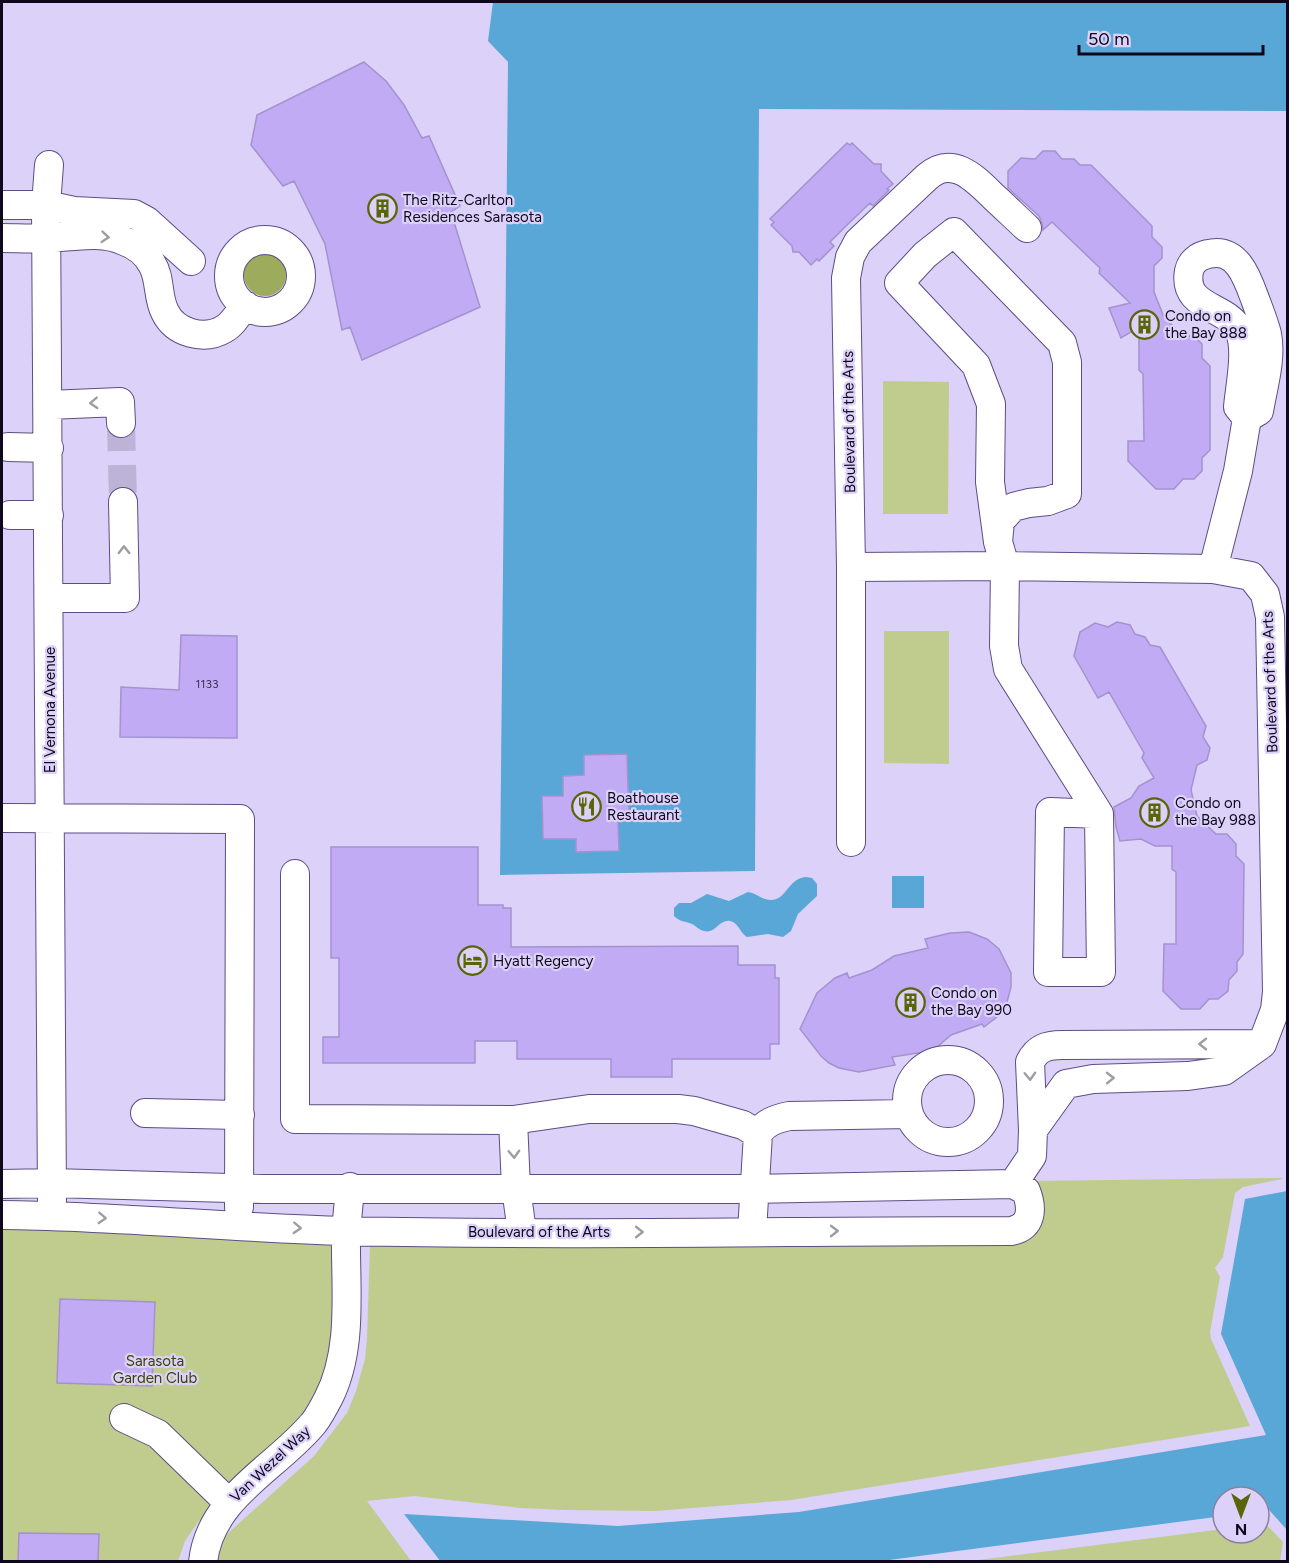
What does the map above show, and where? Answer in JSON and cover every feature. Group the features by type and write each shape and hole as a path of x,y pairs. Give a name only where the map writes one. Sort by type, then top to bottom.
{"street":[{"name":"El Vernona Avenue","path":"49,165 46,205 53,1215"},
{"name":"Boulevard of the Arts","path":"851,842 851,567 846,278 850,257 858,242 927,177 940,168 960,170 975,178 1026,228"},
{"path":"2,205 46,205 74,211 134,214 147,221 190,261"},
{"path":"1001,554 990,482 991,404 976,365 899,284 925,255 954,232 1062,343 1067,362 1067,494 1048,501 1013,507 1000,521 1004,646 1008,669 1099,814 1101,972 1048,972 1050,812 1099,814"},
{"path":"2,238 47,238 74,235 117,238 142,252 152,264 157,274 164,311 176,327 183,331 214,334 225,328 245,305"},
{"path":"266,239 278,242 288,248 300,267 301,279 298,290 292,300 272,311 260,311 245,305 238,300 232,290 229,278 232,261 244,246 255,241 266,239"},
{"path":"1213,569 1238,471 1247,418 1238,407 1242,350 1240,333 1232,320 1200,302 1194,296 1188,281 1191,265 1196,259 1211,253 1228,256 1241,266 1267,334 1268,356 1259,411 1247,418"},
{"path":"152,264 232,261"},
{"path":"48,405 120,402 121,423"},
{"path":"8,447 49,448"},
{"path":"49,598 125,598 123,502"},
{"path":"10,515 49,514"},
{"name":"Boulevard of the Arts","path":"851,567 1001,554 1213,569 1251,576 1265,594 1270,617 1277,992 1275,1010 1262,1044"},
{"path":"2,818 240,819 240,1188 238,1224"},
{"path":"295,874 295,1119 513,1120 589,1109 678,1109 694,1111 743,1125 758,1134"},
{"path":"1033,1130 1066,1084 1094,1079 1188,1076 1224,1071 1262,1044"},
{"path":"2,1184 52,1182 240,1188 753,1189 1013,1184 1032,1156 1030,1062 1034,1054 1042,1048 1062,1045 1262,1044"},
{"path":"145,1113 240,1115"},
{"path":"752,1231 758,1134 766,1125 789,1116 908,1114"},
{"path":"513,1120 516,1188 522,1232"},
{"name":"Boulevard of the Arts","path":"2,1215 53,1215 346,1231 1011,1231 1020,1229 1026,1223 1030,1207 1026,1191 1013,1184"},
{"name":"Van Wezel Way","path":"202,1562 213,1527 228,1502 303,1436 314,1424 329,1397 342,1357 345,1338 346,1231 350,1187"},
{"path":"124,1419 158,1434 228,1502"}],"green space":[{"path":"265,254 280,260 286,275 280,290 265,296 250,290 244,275 250,260"},
{"path":"883,381 949,382 948,514 883,514"},
{"path":"884,631 949,631 949,764 884,763"},
{"path":"1282,1178 1243,1187 1235,1193 1223,1257 1215,1268 1220,1277 1210,1332 1211,1339 1250,1426 791,1500 655,1511 521,1508 414,1496 367,1501 411,1561 205,1562 216,1544 314,1456 347,1413 365,1359 370,1245 748,1247 995,1244 1020,1241 1032,1181"},
{"name":"Sarasota Garden Club","path":"2,1229 344,1244 342,1336 296,1435 198,1522 185,1541 178,1561 2,1561"},
{"path":"1271,1529 1283,1542 1280,1561 970,1561 1211,1531 1211,1545 1271,1545"}],"water":[{"path":"493,2 1287,2 1287,111 759,109 755,871 500,875 508,62 488,41"},
{"path":"892,876 924,876 924,908 892,908"},
{"path":"806,877 812,878 817,884 817,896 798,914 791,931 783,937 768,934 747,937 730,921 723,922 712,930 704,931 674,916 674,908 679,903 691,903 707,894 729,901 748,892 768,900 776,899 781,897 795,881"},
{"path":"1287,1191 1287,1530 1271,1512 1271,1485 1211,1485 1211,1518 874,1562 441,1562 404,1514 618,1526 799,1512 1266,1435 1221,1334 1245,1199"}],"building":[{"name":"The Ritz-Carlton Residences Sarasota","path":"364,62 386,81 404,105 422,138 429,136 460,206 451,212 480,307 362,360 350,327 342,330 325,244 294,181 283,186 251,145 257,115"},
{"path":"847,143 850,145 852,143 874,164 881,164 881,171 893,184 873,206 870,203 847,225 830,242 834,246 819,261 817,259 811,265 799,252 793,252 792,246 771,225 774,222 770,219"},
{"name":"Condo on the Bay 888","path":"1043,151 1055,151 1062,159 1074,159 1080,165 1091,165 1152,226 1152,237 1162,247 1162,258 1154,266 1154,292 1164,317 1183,336 1194,336 1202,344 1202,358 1210,366 1210,450 1202,458 1202,471 1194,479 1183,479 1174,489 1156,489 1128,461 1128,441 1144,441 1143,374 1139,370 1139,327 1121,338 1109,308 1130,303 1099,273 1100,268 1052,222 1043,230 1039,216 1008,188 1008,171 1021,158 1035,159"},
{"name":"Condo on the Bay 988","path":"1117,622 1130,625 1135,634 1145,637 1150,645 1160,647 1206,726 1203,737 1210,748 1207,760 1197,765 1191,790 1197,816 1216,834 1227,834 1236,844 1236,856 1244,864 1243,954 1237,962 1237,971 1229,980 1228,991 1218,999 1209,999 1200,1009 1181,1009 1163,991 1164,944 1176,944 1176,872 1172,869 1172,846 1155,846 1141,839 1120,841 1116,827 1114,807 1131,798 1139,786 1154,778 1142,758 1144,753 1109,692 1098,698 1074,656 1080,632 1095,623 1108,627"},
{"path":"181,635 237,636 237,738 120,737 121,687 179,690"},
{"name":"Boathouse Restaurant","path":"627,754 629,818 618,819 619,851 576,852 576,839 543,839 542,796 563,796 563,776 584,775 584,755"},
{"name":"Hyatt Regency","path":"331,847 478,847 478,905 503,905 503,908 511,908 511,947 738,946 738,965 775,965 775,978 779,978 779,1044 770,1044 770,1059 672,1059 672,1077 611,1077 611,1059 517,1059 517,1041 475,1041 475,1063 323,1063 323,1037 339,1037 339,958 331,958"},
{"name":"Condo on the Bay 990","path":"969,932 987,939 999,949 1011,973 1011,987 1006,1006 984,1027 982,1024 951,1035 937,1047 924,1052 892,1057 895,1065 859,1072 839,1068 829,1063 800,1029 817,993 835,978 847,973 849,978 872,970 894,956 928,948 925,939 950,933"},
{"path":"60,1299 155,1302 152,1386 57,1383"},
{"path":"19,1533 99,1534 98,1562 18,1562"}],"tunnel":[{"path":"121,423 123,502"}],"place":[{"name":"The Ritz-Carlton Residences Sarasota","path":"382,209"},
{"name":"Condo on the Bay 888","path":"1144,325"},
{"name":"Boathouse Restaurant","path":"586,807"},
{"name":"Condo on the Bay 988","path":"1154,812"},
{"name":"Hyatt Regency","path":"472,961"},
{"name":"Condo on the Bay 990","path":"910,1002"}]}
